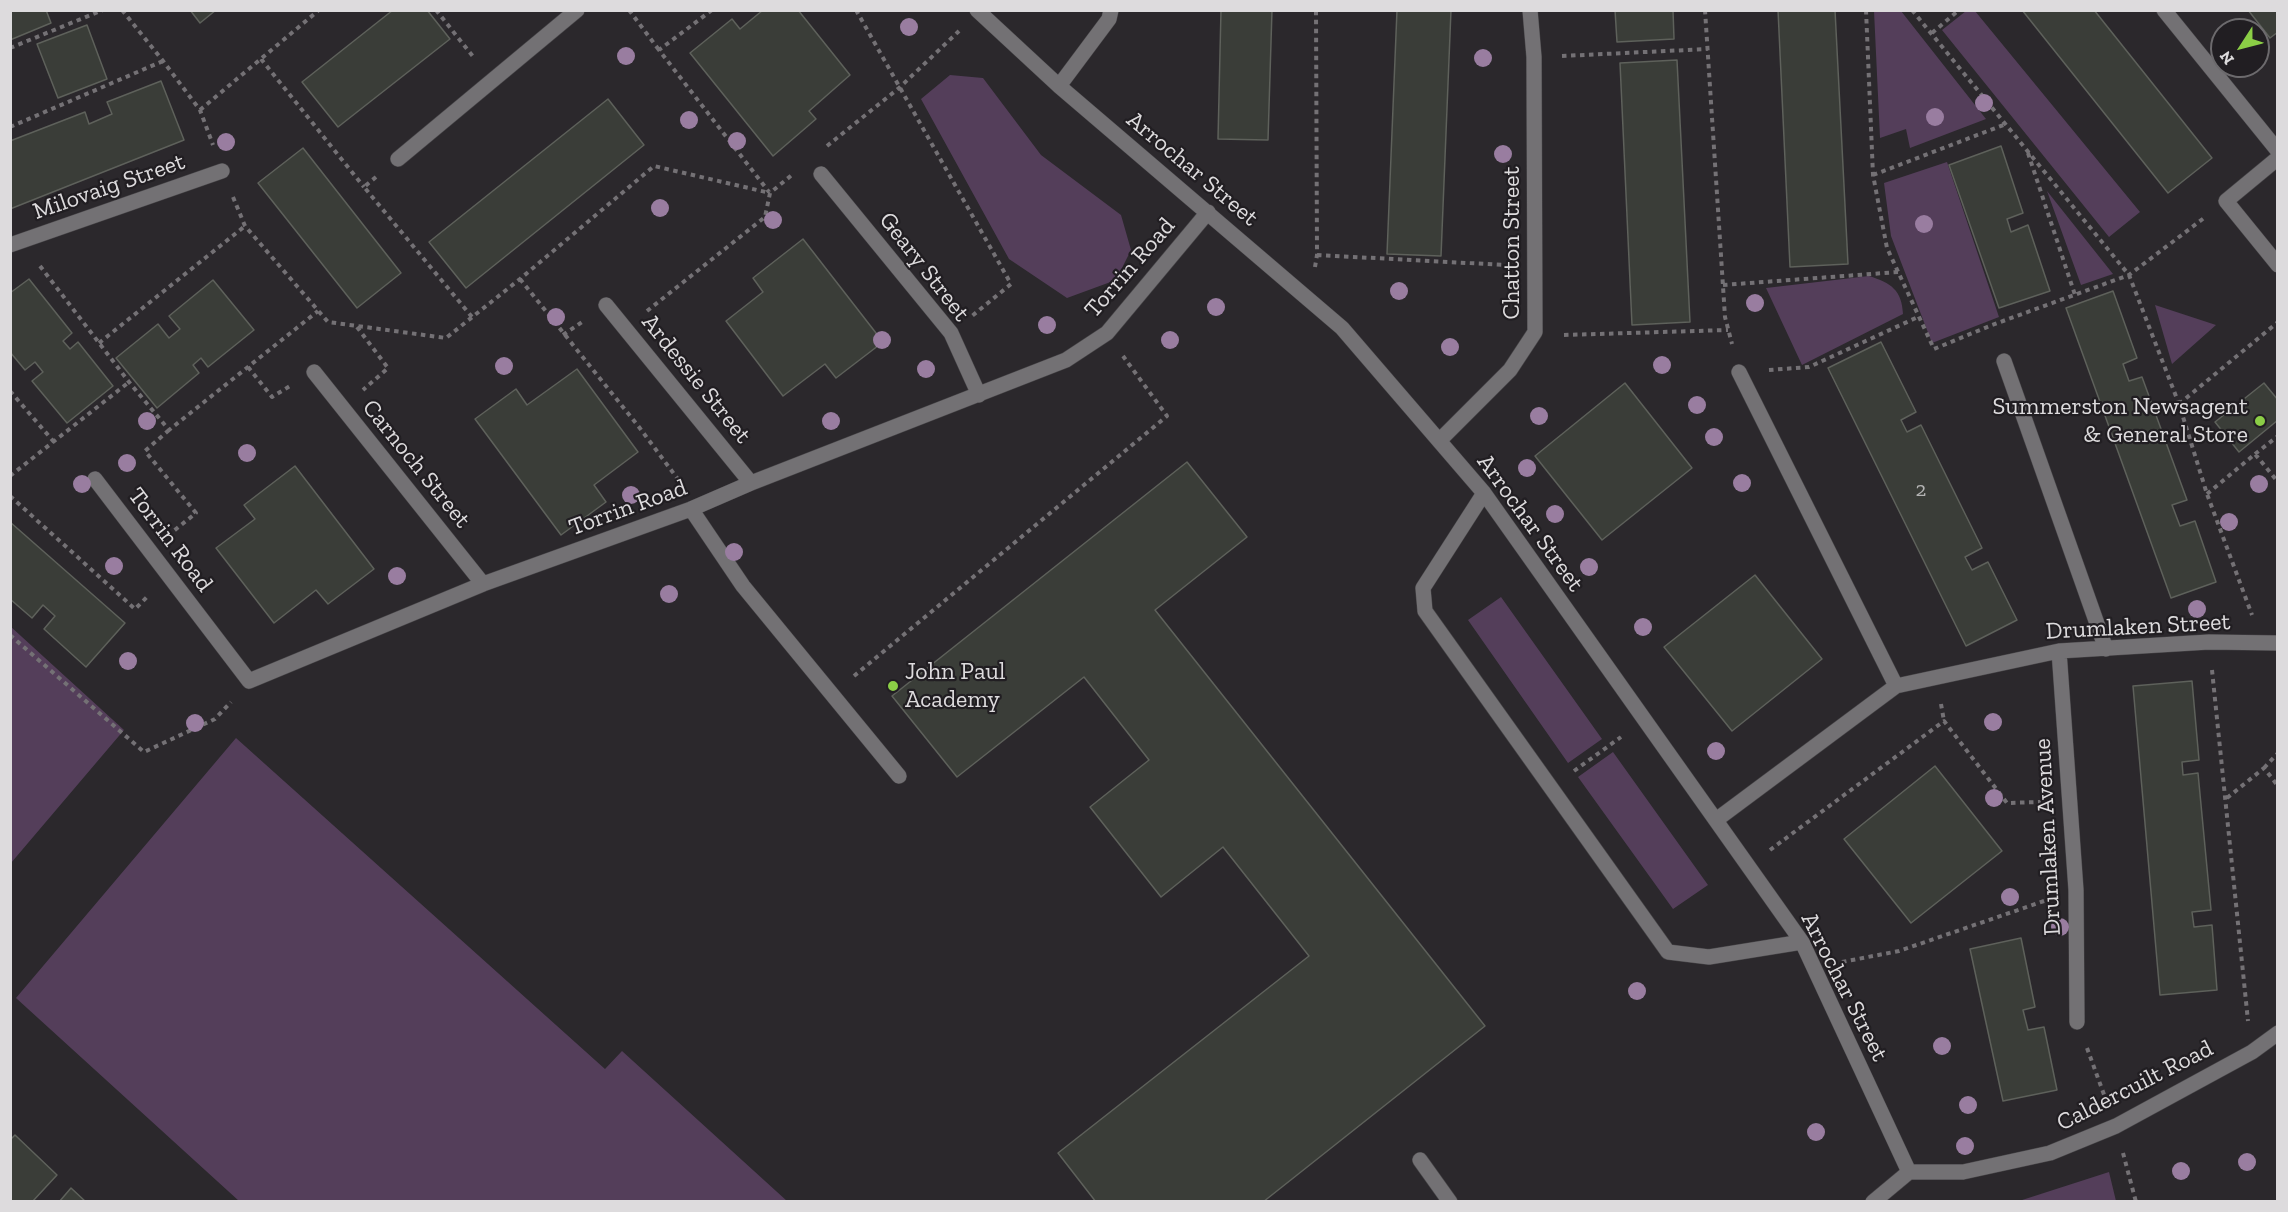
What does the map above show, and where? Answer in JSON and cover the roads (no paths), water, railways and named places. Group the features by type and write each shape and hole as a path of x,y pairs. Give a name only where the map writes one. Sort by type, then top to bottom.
{"street":[{"path":"398,159 577,10"},
{"name":"Arrochar Street","path":"977,10 1059,86 1342,328 1484,493 1802,942 1909,1172"},
{"path":"1059,86 1109,20 1111,10"},
{"name":"Chatton Street","path":"1440,440 1510,370 1535,332 1534,57 1530,10"},
{"path":"2164,10 2277,152"},
{"path":"2277,158 2226,201 2277,265"},
{"name":"Milovaig Street","path":"16,243 222,171"},
{"name":"Geary Street","path":"821,174 951,333 979,395"},
{"name":"Torrin Road","path":"96,479 249,681 483,584 695,508 751,483 1066,360 1107,333 1208,212"},
{"name":"Ardessie Street","path":"606,304 751,483"},
{"path":"2004,361 2106,649"},
{"name":"Carnoch Street","path":"314,372 483,584"},
{"path":"1739,372 1896,686"},
{"path":"1484,493 1423,588 1425,611 1668,951 1709,957 1802,942"},
{"path":"695,508 743,586 899,776"},
{"name":"Drumlaken Street","path":"1716,820 1896,686 2059,651 2209,642 2270,643"},
{"name":"Drumlaken Avenue","path":"2059,651 2076,890 2077,1022"},
{"name":"Caldercuilt Road","path":"1909,1172 1963,1172 2050,1153 2116,1126 2252,1052 2277,1033"},
{"path":"1420,1160 1450,1202"},
{"path":"1873,1202 1909,1172"}],"place":[{"name":"Summerston Newsagent & General Store","path":"2260,421"},
{"name":"John Paul Academy","path":"893,686"}]}
